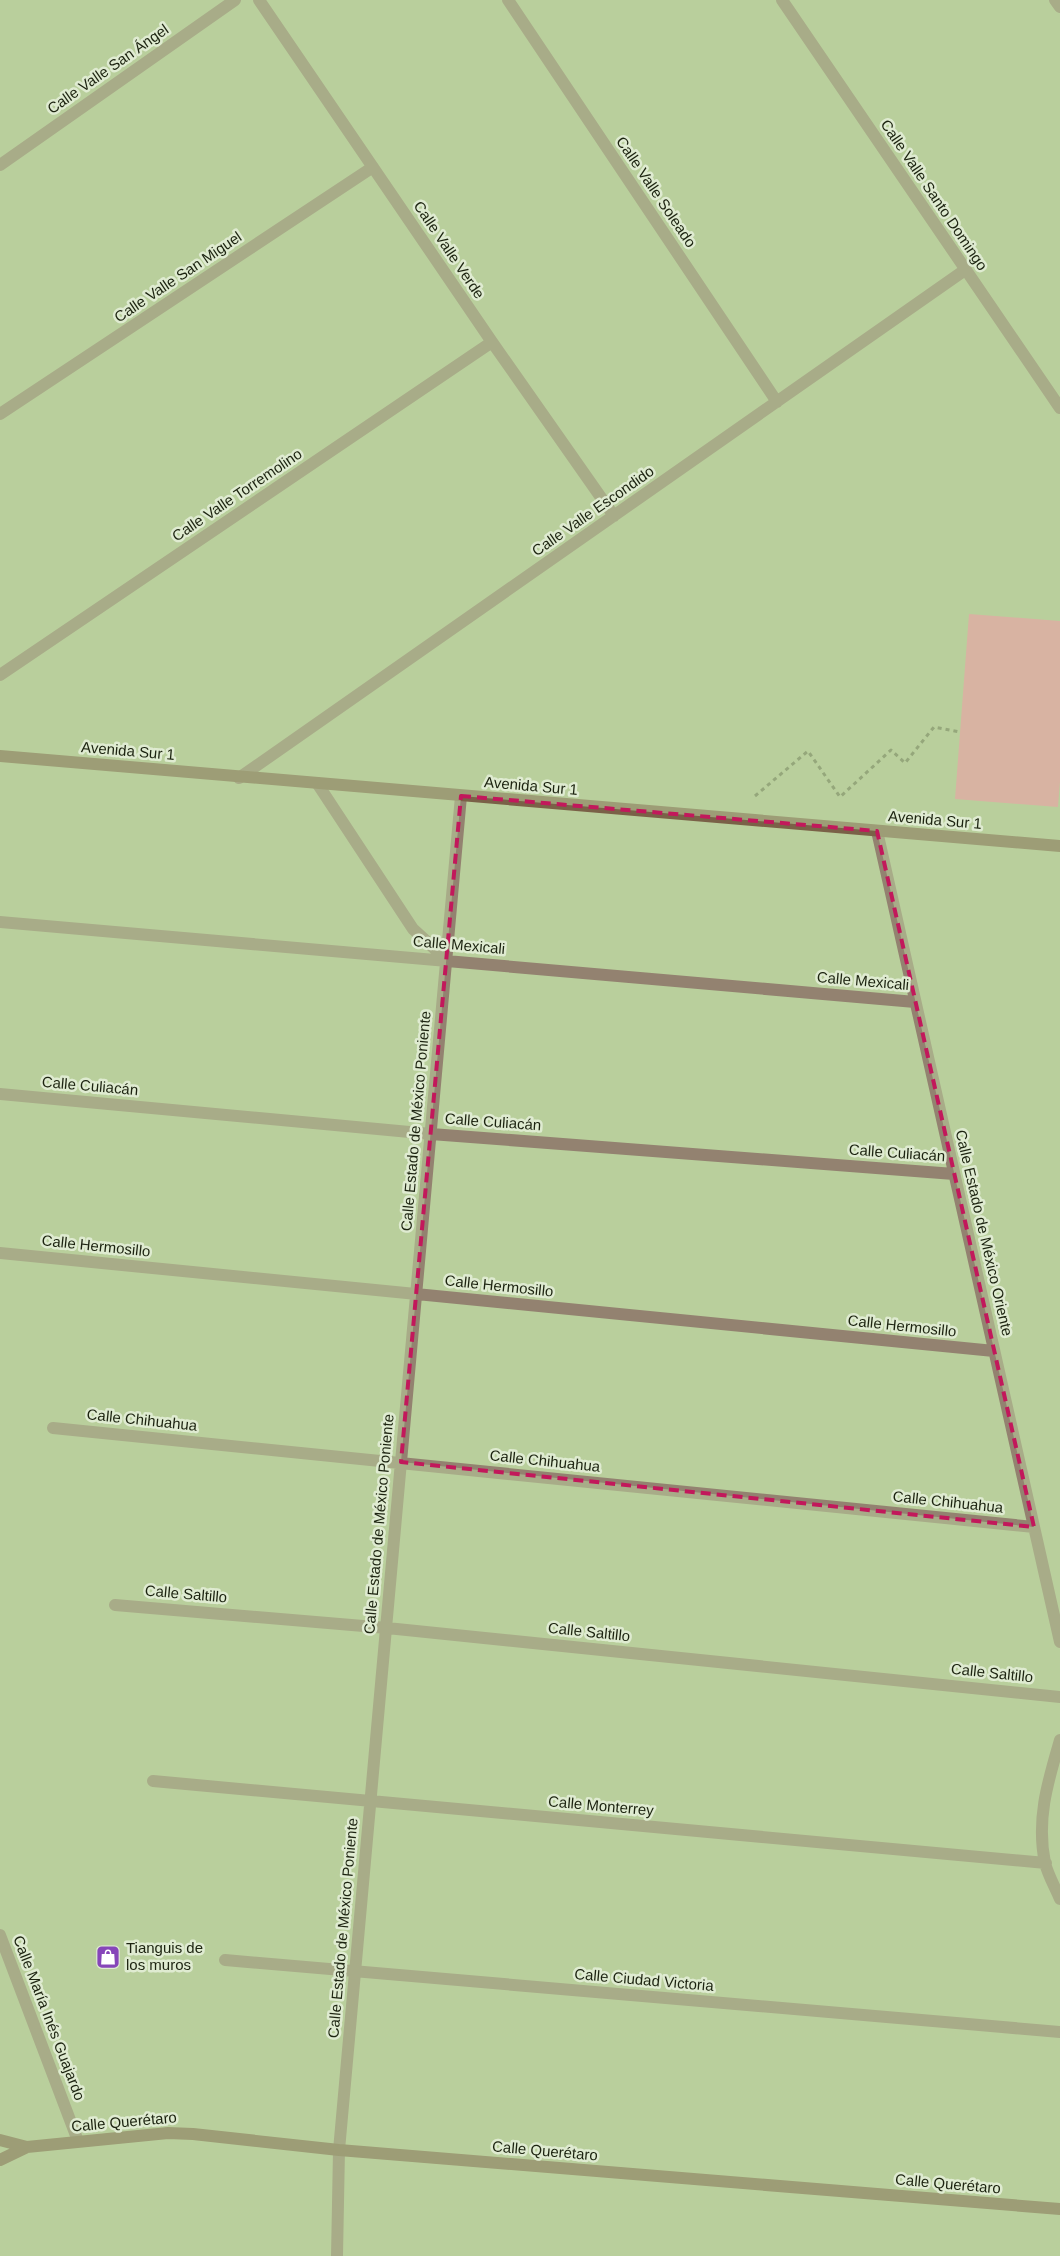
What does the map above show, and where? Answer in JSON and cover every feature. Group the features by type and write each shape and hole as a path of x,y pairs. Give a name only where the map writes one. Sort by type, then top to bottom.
{"street":[{"name":"Calle Valle San Ángel","path":"0,165 235,0"},
{"name":"Calle Valle Verde","path":"259,0 492,342 614,516"},
{"name":"Calle Valle Soleado","path":"508,0 778,402"},
{"name":"Calle Valle Santo Domingo","path":"782,0 1060,408"},
{"path":"1055,0 1060,7"},
{"name":"Calle Valle San Miguel","path":"0,414 373,166"},
{"name":"Calle Valle Escondido","path":"239,778 966,270"},
{"name":"Calle Valle Torremolino","path":"0,675 492,342"},
{"name":"Avenida Sur 1","path":"0,756 239,778 1060,846"},
{"path":"317,783 413,929 446,960"},
{"name":"Calle Estado de México Poniente","path":"336,2256 339,2150 461,796"},
{"name":"Calle Estado de México Oriente","path":"877,832 1060,1642"},
{"name":"Calle Mexicali","path":"0,922 916,1002"},
{"name":"Calle Culiacán","path":"0,1094 431,1134 954,1174"},
{"name":"Calle Hermosillo","path":"0,1253 994,1351"},
{"name":"Calle Chihuahua","path":"53,1428 1034,1527"},
{"name":"Calle Saltillo","path":"115,1605 386,1628 1060,1697"},
{"path":"1060,1740 1045,1791 1042,1823 1046,1863 1060,1899"},
{"name":"Calle Monterrey","path":"153,1781 1046,1863"},
{"name":"Calle María Inés Guajardo","path":"0,1935 78,2142"},
{"name":"Calle Ciudad Victoria","path":"225,1960 1060,2032"},
{"name":"Calle Querétaro","path":"0,2160 27,2147 168,2133 193,2134 339,2150 1060,2210"},
{"name":"Calle Querétaro","path":"0,2140 27,2147"}],"path":[{"path":"754,797 808,751 840,797 891,750 905,763 934,727 960,732"}],"highlighted area":[{"path":"461,796 877,831 1034,1527 401,1462"}],"shaded area":[{"path":"969,614 1060,621 1060,781 1058,807 955,799"}],"place":[{"name":"Tianguis de los muros","path":"108,1957"}]}
